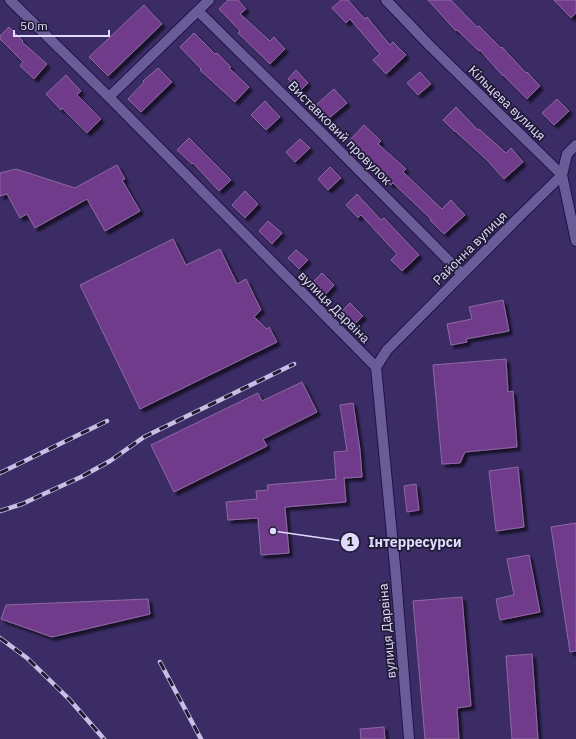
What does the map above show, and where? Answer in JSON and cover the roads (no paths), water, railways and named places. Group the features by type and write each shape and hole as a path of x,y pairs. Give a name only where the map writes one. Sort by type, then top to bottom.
{"street":[{"name":"вулиця Дарвіна","path":"10,0 109,97 376,367 409,739"},
{"path":"109,97 210,0"},
{"name":"Кільцева вулиця","path":"386,0 430,46 562,175"},
{"name":"Виставковий провулок","path":"198,12 319,130 462,274"},
{"path":"576,145 567,154 562,175 576,241"},
{"name":"Районна вулиця","path":"376,367 387,350 562,175"}],"railway":[{"path":"0,511 22,504 81,477 110,461 144,437 294,364"},
{"path":"0,473 107,421"},
{"path":"0,638 27,658 69,699 104,739"},
{"path":"160,662 201,739"}],"place":[{"name":"Інтерресурси","path":"273,531"}]}
